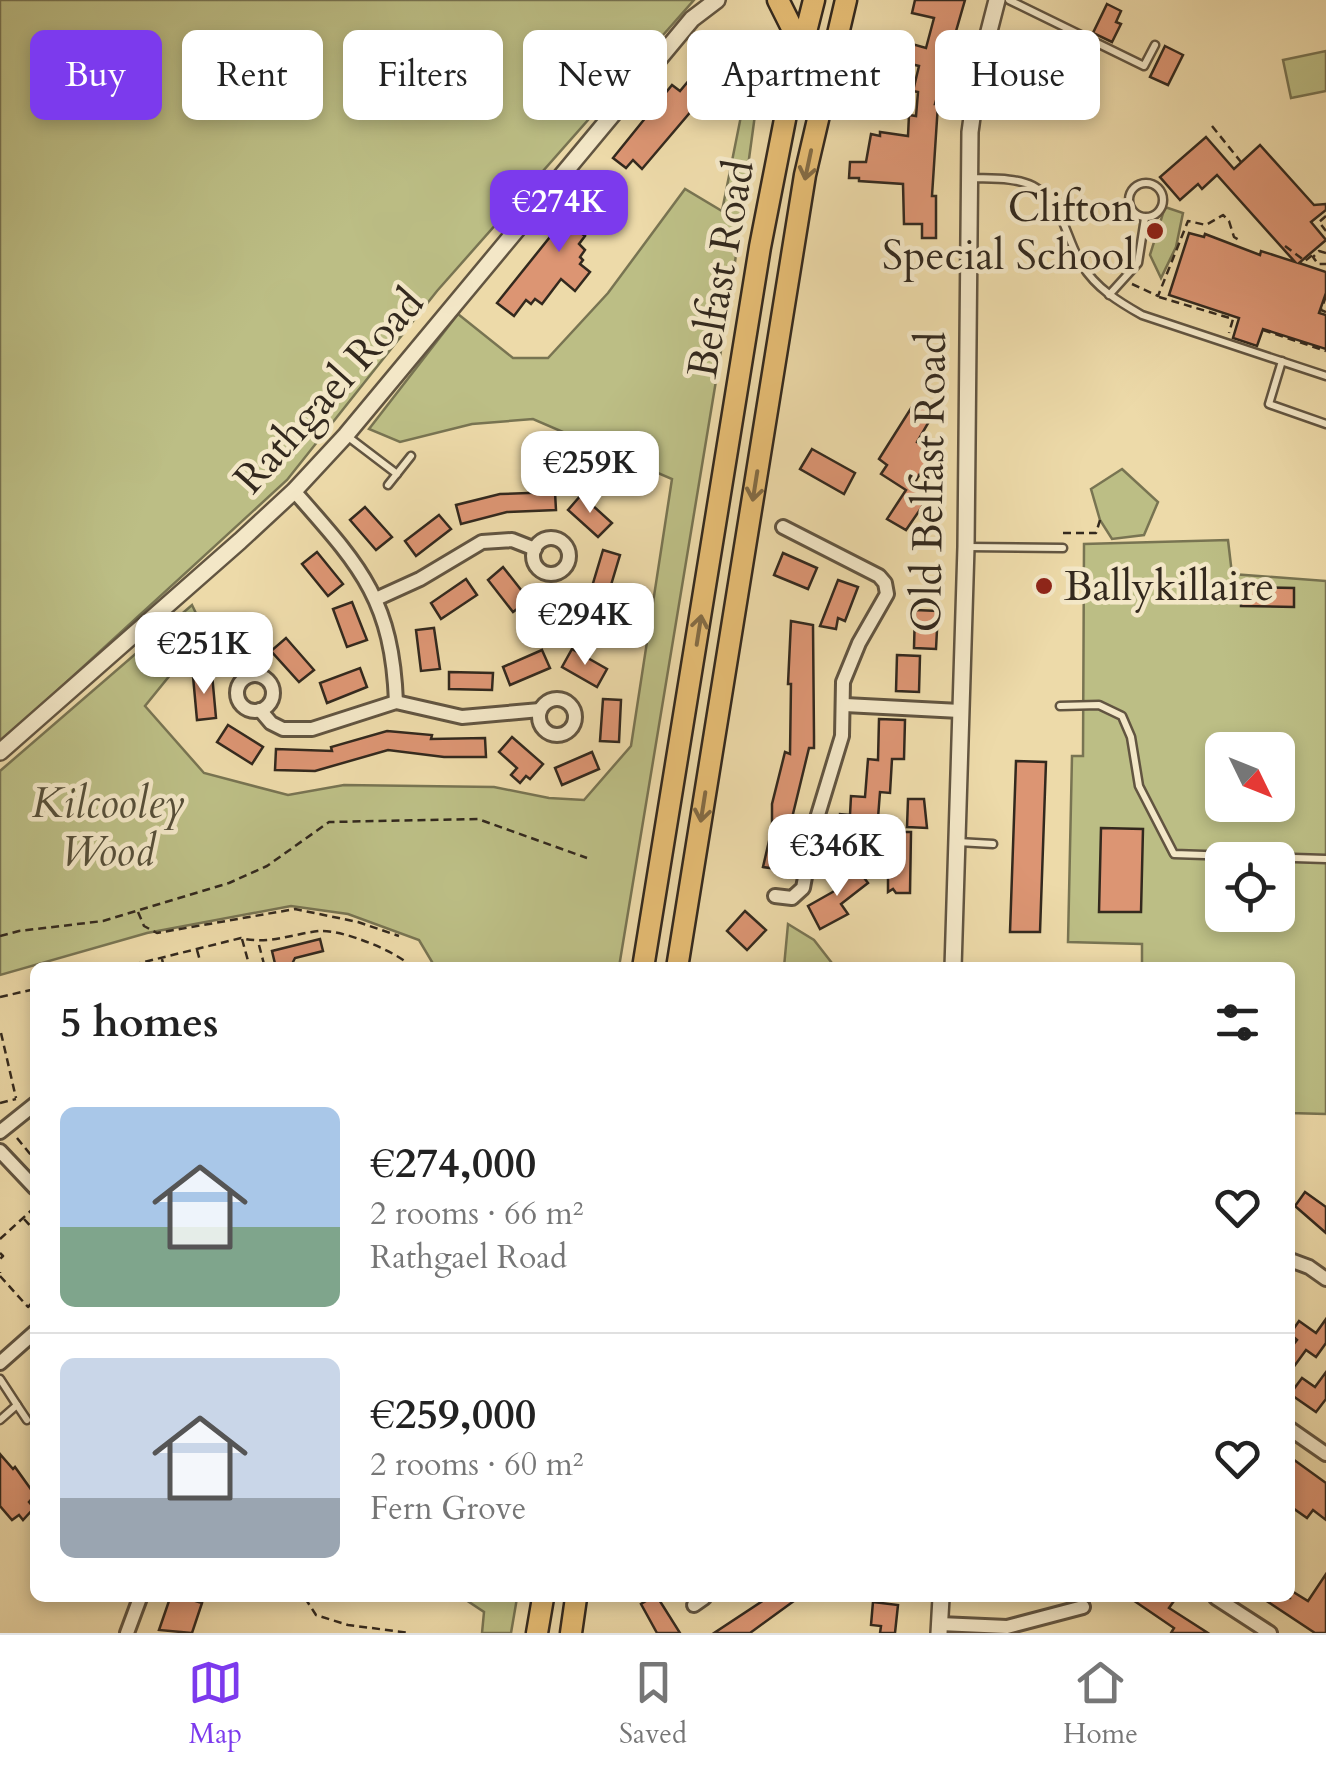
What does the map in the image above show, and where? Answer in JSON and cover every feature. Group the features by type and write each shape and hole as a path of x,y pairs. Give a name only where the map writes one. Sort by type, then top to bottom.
{"highway":[{"path":"778,0 793,30"},
{"name":"Belfast Road","path":"806,30 814,0"},
{"name":"Belfast Road","path":"678,962 805,174 846,0"},
{"name":"Belfast Road","path":"645,962 760,247 786,120"},
{"path":"537,1633 541,1602"},
{"path":"570,1633 575,1602"}],"street":[{"name":"Rathgael Road","path":"0,752 294,490 346,435 692,19 716,0"},
{"name":"Old Belfast Road","path":"954,962 966,547 970,132 978,74 997,0"},
{"path":"294,490 354,560 376,599 394,666 396,702"},
{"path":"775,896 792,898 803,888 825,790 842,736 843,682 887,594 885,582 879,576 783,527"},
{"path":"376,599 420,579 482,542 512,540 535,549"},
{"path":"260,710 283,728 312,730 396,702 462,717 540,710"},
{"path":"845,705 960,711"},
{"path":"812,847 839,852"},
{"path":"2,1131 30,1108"},
{"path":"0,1151 30,1183"},
{"path":"1295,1262 1326,1280"},
{"path":"0,1363 30,1336"},
{"path":"1295,1432 1326,1454"},
{"path":"127,1633 139,1602"},
{"path":"940,1602 940,1629 1007,1627 1083,1607"},
{"path":"1222,1602 1270,1633"}],"lane":[{"path":"1009,0 1144,66 1155,45"},
{"path":"970,178 1024,182 1048,196 1058,208 1084,268 1109,295 1142,315 1326,376"},
{"path":"1148,182 1161,191 1164,201 1155,215 1145,217 1134,212 1129,202 1132,190 1148,182"},
{"path":"1109,295 1138,263 1145,217"},
{"path":"1282,362 1269,404 1326,424"},
{"path":"346,435 397,474"},
{"path":"388,485 410,456"},
{"path":"966,547 1063,548"},
{"path":"1060,706 1099,704 1122,716 1130,736 1139,786 1174,854 1326,859"},
{"path":"957,842 992,844"},
{"path":"0,1379 27,1420"},
{"path":"0,1420 17,1405"}],"path":[{"path":"1212,126 1241,162"},
{"path":"1161,284 1188,221 1206,225 1223,215 1239,240"},
{"path":"1326,216 1319,222 1326,231"},
{"path":"1285,246 1305,261 1315,252 1326,253"},
{"path":"1315,252 1315,261 1326,264"},
{"path":"1158,296 1234,319 1226,342"},
{"path":"1326,296 1321,310 1326,312"},
{"path":"1263,330 1326,351"},
{"path":"1063,533 1096,533 1100,520"},
{"path":"0,936 104,921 229,883 266,866 329,822 478,819 587,858"},
{"path":"138,911 144,926 157,933 295,908 399,936"},
{"path":"145,962 242,938 258,942 330,931 393,952 405,962"},
{"path":"242,938 248,962"},
{"path":"258,942 263,962"},
{"path":"196,948 200,962"},
{"path":"162,957 163,962"},
{"path":"0,997 30,989"},
{"path":"0,1104 16,1099 1,1033"},
{"path":"2,1131 16,1138 30,1154"},
{"path":"0,1239 30,1212"},
{"path":"23,1218 30,1226"},
{"path":"0,1253 0,1259"},
{"path":"0,1274 30,1305"},
{"path":"308,1602 316,1614 348,1625 410,1633"},
{"path":"345,1633 348,1625"}],"green space":[{"path":"0,0 694,0 667,31 523,30 523,120 588,120 437,291 287,480 0,743"},
{"path":"1326,51 1326,91 1291,98 1283,60"},
{"name":"Kilcooley Wood","path":"740,120 754,120 732,284 620,962 432,962 419,940 348,914 291,906 147,933 46,962 30,962 30,966 0,975 0,771 192,605 205,632 145,706 204,773 288,795 344,785 494,787 549,798 584,800 631,746 672,479 533,419 472,424 400,442 369,429 458,314 513,358 548,358 608,293 685,189 722,211"},
{"path":"1165,207 1183,213 1176,247 1161,278 1150,255"},
{"path":"1122,469 1158,502 1144,535 1112,539 1100,520 1091,489"},
{"path":"1228,540 1232,574 1326,581 1326,1114 1295,1113 1295,962 1142,962 1142,944 1068,942 1072,756 1083,756 1084,544"},
{"path":"788,924 814,940 831,962 784,962"},
{"path":"469,1602 516,1602 511,1633 482,1633 484,1612"}],"building":[{"path":"915,0 965,0 956,30 935,30 937,120 932,196 936,196 936,238 922,238 922,224 904,224 903,184 849,178 850,162 866,162 871,134 908,136 909,120 915,120 919,66 915,65 915,45 926,48 934,18 912,13"},
{"path":"1107,4 1121,11 1116,22 1121,24 1112,42 1100,36 1100,30 1094,30"},
{"path":"1165,46 1183,55 1168,85 1150,77"},
{"path":"687,83 687,116 642,169 633,160 626,168 613,158 644,120 667,120 667,91 672,85 680,91"},
{"path":"1206,137 1234,169 1260,145 1314,205 1326,204 1326,210 1311,222 1326,240 1299,263 1326,272 1326,293 1319,313 1326,315 1326,349 1263,329 1257,346 1233,338 1239,318 1169,295 1189,233 1204,237 1205,234 1260,255 1261,251 1295,262 1217,175 1202,189 1198,184 1180,200 1160,177"},
{"path":"594,182 618,201 604,219 595,211 578,231 585,236 579,244 585,250 580,264 590,272 575,291 561,279 542,304 535,299 531,304 526,300 514,316 497,303"},
{"path":"915,402 934,413 917,442 933,452 912,487 928,498 906,530 887,519 906,490 881,474 887,465 879,459"},
{"path":"812,449 855,473 844,494 800,469"},
{"path":"555,492 556,510 507,512 461,524 456,505 500,494"},
{"path":"581,495 612,523 598,537 568,510"},
{"path":"365,507 392,537 376,550 350,520"},
{"path":"439,515 451,529 416,556 405,541"},
{"path":"603,550 620,555 608,595 591,590"},
{"path":"317,552 343,584 328,596 302,564"},
{"path":"783,553 817,568 808,589 774,575"},
{"path":"503,567 529,600 513,612 488,580"},
{"path":"466,579 477,595 441,619 431,603"},
{"path":"838,580 858,587 845,621 838,618 836,629 820,626"},
{"path":"1242,587 1294,588 1294,607 1241,606"},
{"path":"581,599 584,616 543,623 540,606"},
{"path":"352,602 367,640 347,647 333,609"},
{"path":"915,610 938,611 936,649 914,648"},
{"path":"791,621 813,625 814,748 809,748 792,818 785,870 763,867 772,828 772,804 785,752 790,754"},
{"path":"254,626 262,646 220,663 212,643"},
{"path":"434,628 440,669 421,671 416,630"},
{"path":"286,638 314,670 299,682 271,651"},
{"path":"572,649 607,669 597,687 562,667"},
{"path":"542,650 550,668 510,685 503,667"},
{"path":"897,655 920,656 919,692 896,691"},
{"path":"360,668 367,687 327,703 320,683"},
{"path":"449,672 493,673 492,690 449,689"},
{"path":"212,674 216,718 197,720 193,676"},
{"path":"603,699 621,700 619,742 600,741"},
{"path":"879,719 905,720 904,759 892,759 890,793 880,792 878,818 865,816 864,835 839,833 840,814 850,815 851,796 865,797 868,759 878,760"},
{"path":"228,725 263,747 252,764 217,742"},
{"path":"387,731 432,735 431,739 485,738 486,757 388,750 315,771 275,770 276,749 332,751 331,747"},
{"path":"512,737 543,764 530,779 526,776 520,783 511,775 517,768 499,752"},
{"path":"592,752 599,769 562,785 555,768"},
{"path":"1016,761 1046,762 1040,932 1010,932"},
{"path":"908,799 924,799 927,828 907,827"},
{"path":"1101,828 1143,829 1141,912 1099,912"},
{"path":"888,832 911,832 910,893 896,893 893,889 888,892"},
{"path":"856,867 868,883 841,904 848,914 820,929 808,906 838,889 834,884"},
{"path":"745,911 766,930 747,950 727,931"},
{"path":"320,939 323,951 295,958 293,962 275,962 272,951"},
{"path":"1305,1192 1326,1207 1326,1233 1295,1206"},
{"path":"1326,1319 1326,1343 1316,1357 1306,1350 1295,1365 1295,1327 1299,1321 1316,1333"},
{"path":"1326,1372 1326,1399 1316,1412 1295,1397 1295,1387 1302,1378 1315,1387"},
{"path":"0,1454 30,1488 30,1512 23,1520 19,1515 12,1520 0,1506"},
{"path":"1295,1461 1326,1483 1326,1520 1313,1510 1307,1518 1295,1510"},
{"path":"1326,1574 1326,1633 1315,1633 1268,1602 1295,1602 1295,1593 1308,1601"},
{"path":"169,1602 202,1603 192,1633 159,1630"},
{"path":"661,1602 680,1633 657,1633 641,1604"},
{"path":"761,1602 793,1602 750,1633 714,1633"},
{"path":"873,1602 898,1605 895,1633 880,1633 881,1626 871,1625"},
{"path":"1136,1602 1173,1602 1169,1608 1208,1633 1171,1633 1174,1628"}],"place":[{"name":"Clifton Special School","path":"1155,231"},
{"name":"Ballykillaire","path":"1044,586"}]}
